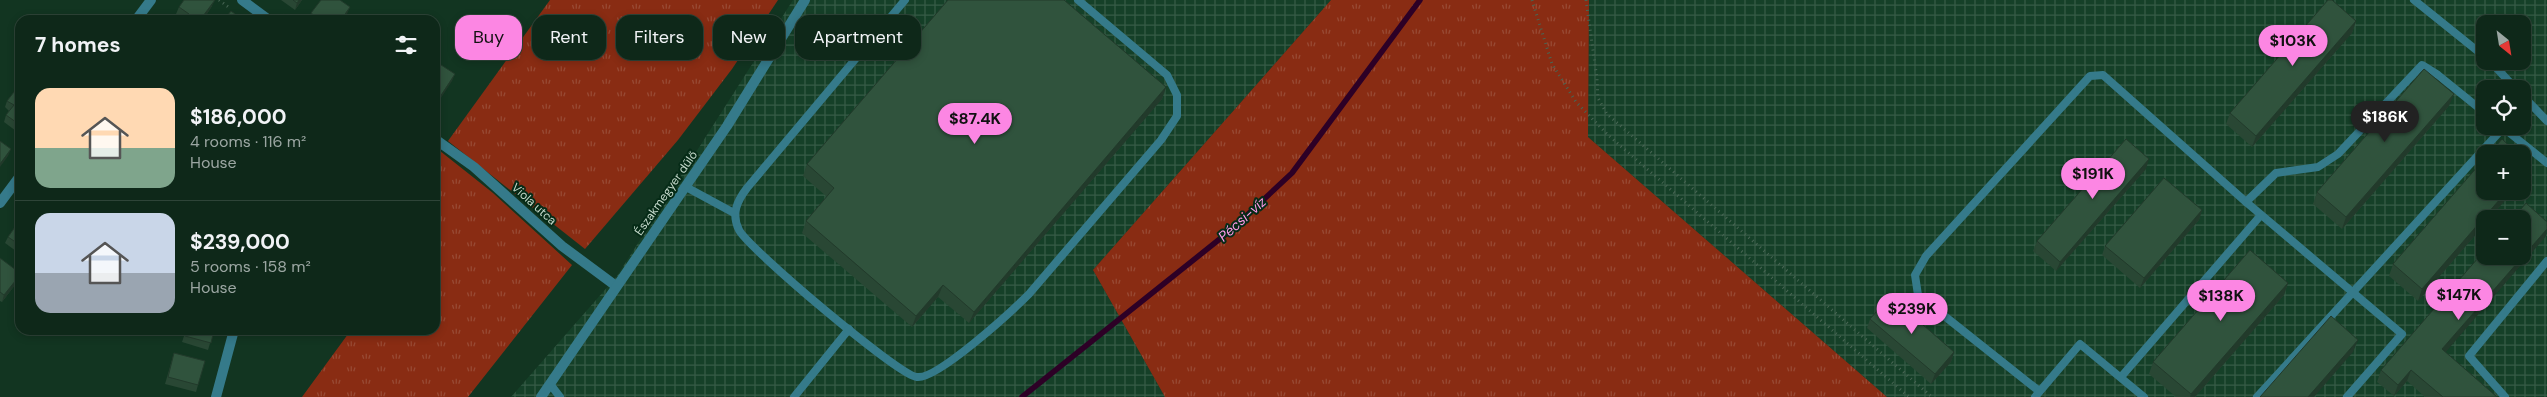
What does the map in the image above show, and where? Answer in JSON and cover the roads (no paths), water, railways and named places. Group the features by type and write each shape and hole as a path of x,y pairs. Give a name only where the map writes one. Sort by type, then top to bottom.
{"street":[{"path":"140,15 151,0"},
{"path":"242,0 263,15"},
{"name":"Északmegyer dűlő","path":"541,397 686,187 805,0"},
{"name":"Viola utca","path":"440,143 474,167 562,246 616,286"},
{"path":"0,203 15,183"},
{"path":"216,397 233,335"}],"lane":[{"path":"905,0 747,188 738,200 734,213 740,231 756,250 849,330 904,373 918,378 933,374 1005,317 1029,294 1167,132 1177,116 1177,95 1167,75 1078,0"},
{"path":"2414,0 2476,50"},
{"path":"2246,202 2276,173 2318,167 2338,154 2422,65 2438,75 2476,106"},
{"path":"2498,70 2508,80"},
{"path":"2144,397 2080,344 2037,394 1918,295 1915,275 1926,256 2090,76 2103,75 2246,202 2402,334 2346,397"},
{"path":"2531,104 2547,121"},
{"path":"2257,397 2495,135"},
{"path":"2512,135 2547,163"},
{"path":"686,187 734,213"},
{"path":"2121,377 2261,214"},
{"path":"2504,397 2469,356 2547,261"},
{"path":"794,397 849,330"},
{"path":"550,384 560,397"}],"waterway":[{"name":"Pécsi-víz","path":"1022,397 1231,230 1292,173 1420,0"}]}
